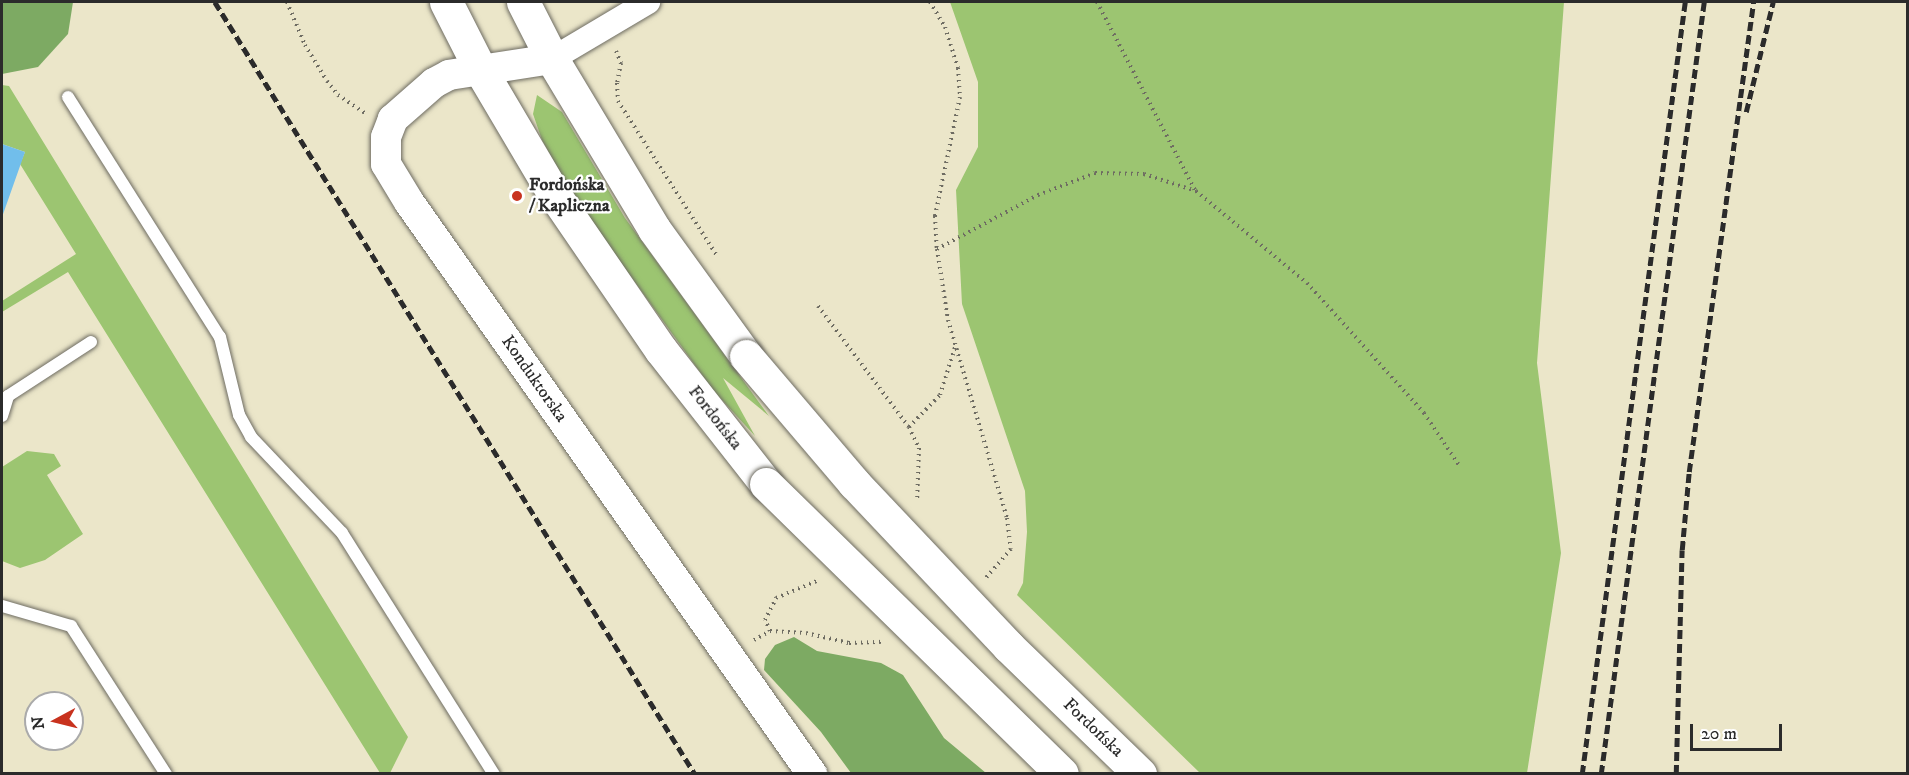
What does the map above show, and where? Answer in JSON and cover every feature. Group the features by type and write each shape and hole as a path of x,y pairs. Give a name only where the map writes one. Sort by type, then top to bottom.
{"main road":[{"name":"Fordońska","path":"446,2 480,69 554,194 621,293 766,484 1062,774"},
{"name":"Fordońska","path":"523,2 552,59 654,229 746,356 854,483 1008,646 1140,774"}],"street":[{"path":"389,128 399,111 434,83 449,75 552,59 648,2"},
{"name":"Konduktorska","path":"389,128 385,150 394,180 812,774"}],"lane":[{"path":"68,97 220,338 240,415 250,437 342,533 494,774"},
{"path":"2,416 8,396 91,342"},
{"path":"2,606 71,626 166,774"}],"path":[{"path":"287,2 305,45 338,95 389,128"},
{"path":"930,2 945,27 958,68 960,97 935,216 937,249 955,347 1007,518 1011,549 984,580"},
{"path":"1097,2 1196,191"},
{"path":"621,63 617,83 618,100 723,267"},
{"path":"937,249 1038,195 1095,173 1144,174 1196,191 1306,283 1424,413 1459,465"},
{"path":"909,427 940,395 955,347"},
{"path":"731,659 770,631 806,633 864,645 892,637"}],"green space":[{"path":"2,2 73,2 68,34 38,67 2,74"},
{"path":"950,2 1564,2 1537,363 1561,553 1527,773 1200,773 1017,595 1023,583 1027,532 1025,491 962,304 956,190 978,147 978,82"},
{"path":"2,85 9,86 408,737 390,773 380,773 68,272 2,312 2,301 76,254 20,164 25,152 2,144"},
{"path":"537,95 562,112 625,218 769,416 723,378 755,436 713,390 574,198 542,140 533,114"},
{"path":"27,451 54,454 61,466 47,475 83,534 45,560 20,568 2,561 2,467"},
{"path":"794,637 817,651 881,663 903,675 944,738 986,773 851,773 821,732 764,670 765,659 775,645"}],"water":[{"path":"2,144 25,152 2,217"}],"railway":[{"path":"215,2 695,774"},
{"path":"1582,774 1685,2"},
{"path":"1601,774 1704,2"},
{"path":"1676,774 1682,550 1689,472 1753,2"},
{"path":"1746,112 1773,2"}],"place":[{"name":"Fordońska / Kapliczna","path":"517,196"}]}
